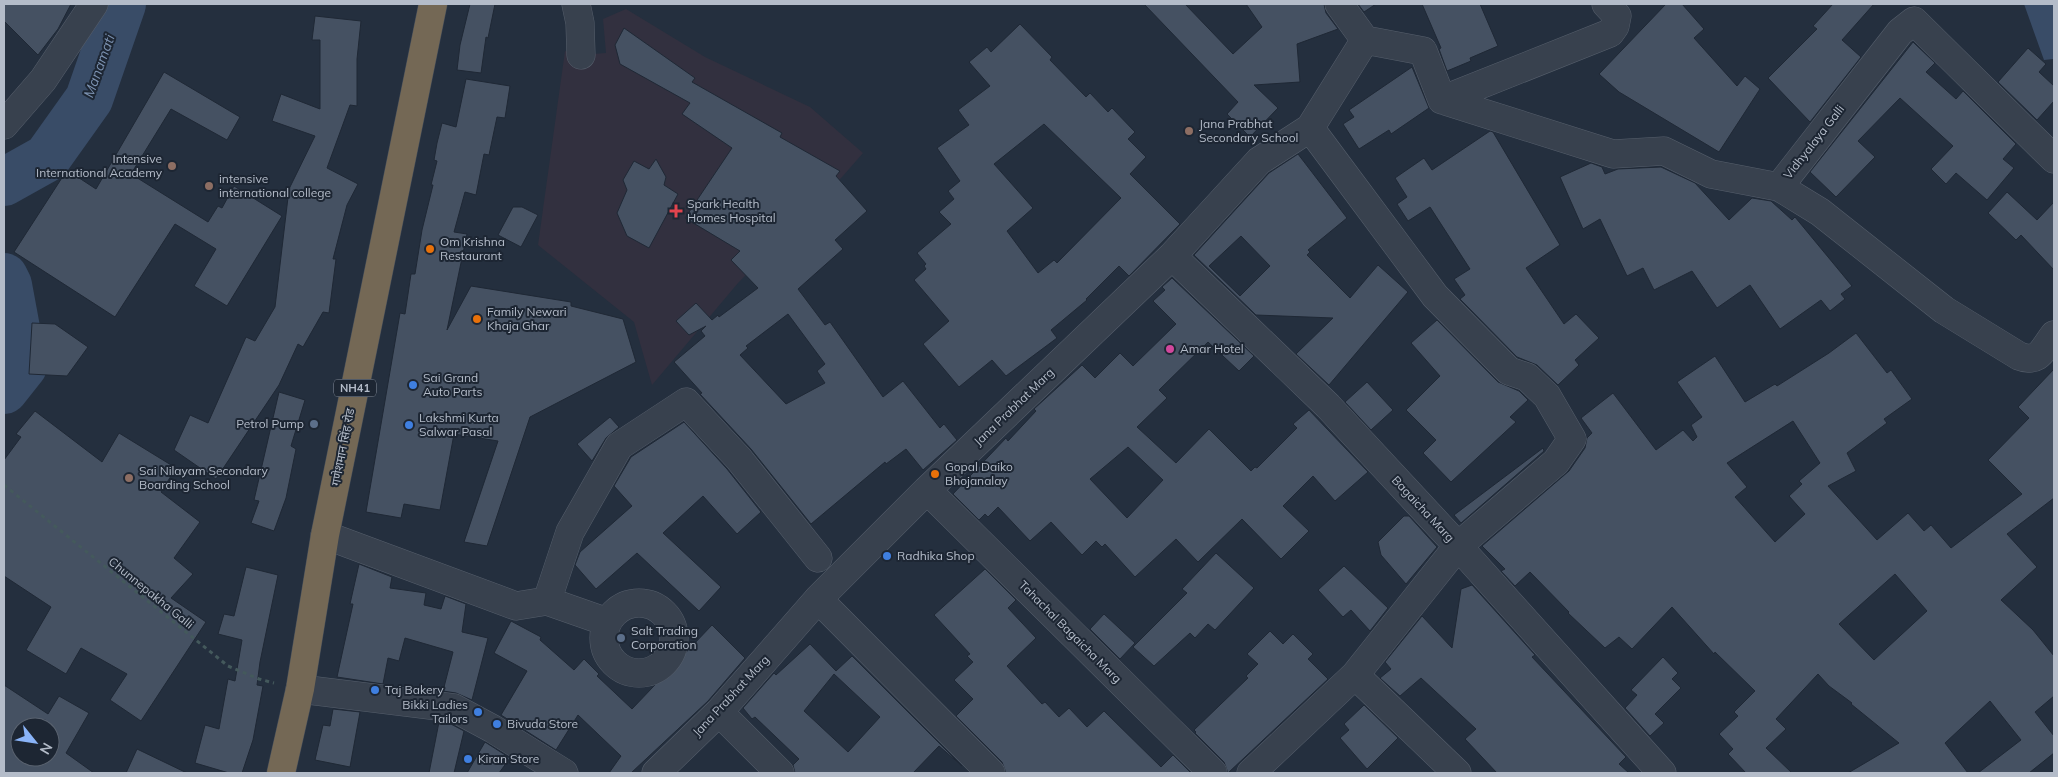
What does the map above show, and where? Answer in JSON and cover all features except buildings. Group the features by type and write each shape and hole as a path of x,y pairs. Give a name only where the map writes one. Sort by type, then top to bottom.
{"highway":[{"name":"गणेशमान सिंह रोड","path":"281,773 300,690 325,535 433,4"}],"street":[{"path":"4,125 43,80 94,4"},
{"path":"576,4 580,23 581,55"},
{"path":"1339,4 1365,40 1423,51 1442,100 1610,33 1615,26 1617,16 1606,4"},
{"name":"Vidhyalaya Galli","path":"1442,100 1613,154 1664,151 1711,174 1779,186 1900,32 1914,21 2054,159"},
{"name":"Jana Prabhat Marg","path":"656,773 719,712 818,599 927,490 1172,256 1259,161 1310,128 1365,40"},
{"path":"1251,773 1355,675 1458,546 1556,462 1572,439 1547,396 1527,377 1510,371 1435,296 1310,128"},
{"path":"1779,186 1820,212 1944,310 2019,356 2028,360 2037,357 2054,334"},
{"name":"Bagaicha Marg","path":"1172,256 1328,406 1458,546 1662,773"},
{"path":"547,601 570,532 619,446 686,402 739,459 818,558"},
{"name":"Tahachal Bagaicha Marg","path":"927,490 1213,773"},
{"path":"325,535 516,606 547,601 608,622"},
{"path":"818,599 991,773"},
{"path":"1355,675 1457,773"},
{"path":"300,690 454,708 493,729 564,773"},
{"path":"719,712 780,773"}],"path":[{"name":"Chunnepakha Galli","path":"4,486 228,666 259,679 300,690"}],"shaded area":[{"name":"Spark Health Homes Hospital","path":"626,9 705,57 810,107 863,153 738,283 652,385 634,322 538,245 565,51 581,55 606,53 603,19"}],"water":[{"path":"2024,4 2054,4 2054,64 2053,59 2044,60"}],"waterway":[{"name":"Manamati","path":"4,182 47,158 89,99 122,4"},
{"name":"Manamati","path":"4,277 8,285 23,366 4,390"}],"place":[{"name":"Jana Prabhat Secondary School","path":"1189,131"},
{"name":"Intensive International Academy","path":"172,166"},
{"name":"intensive international college","path":"209,186"},
{"name":"Spark Health Homes Hospital","path":"676,211"},
{"name":"Om Krishna Restaurant","path":"430,249"},
{"name":"Family Newari Khaja Ghar","path":"477,319"},
{"name":"Amar Hotel","path":"1170,349"},
{"name":"Sai Grand Auto Parts","path":"413,385"},
{"name":"Petrol Pump","path":"314,424"},
{"name":"Lakshmi Kurta Salwar Pasal","path":"409,425"},
{"name":"Gopal Daiko Bhojanalay","path":"935,474"},
{"name":"Sai Nilayam Secondary Boarding School","path":"129,478"},
{"name":"Radhika Shop","path":"887,556"},
{"name":"Salt Trading Corporation","path":"621,638"},
{"name":"Taj Bakery","path":"375,690"},
{"name":"Bikki Ladies Tailors","path":"478,712"},
{"name":"Bivuda Store","path":"497,724"},
{"name":"Kiran Store","path":"468,759"}]}
